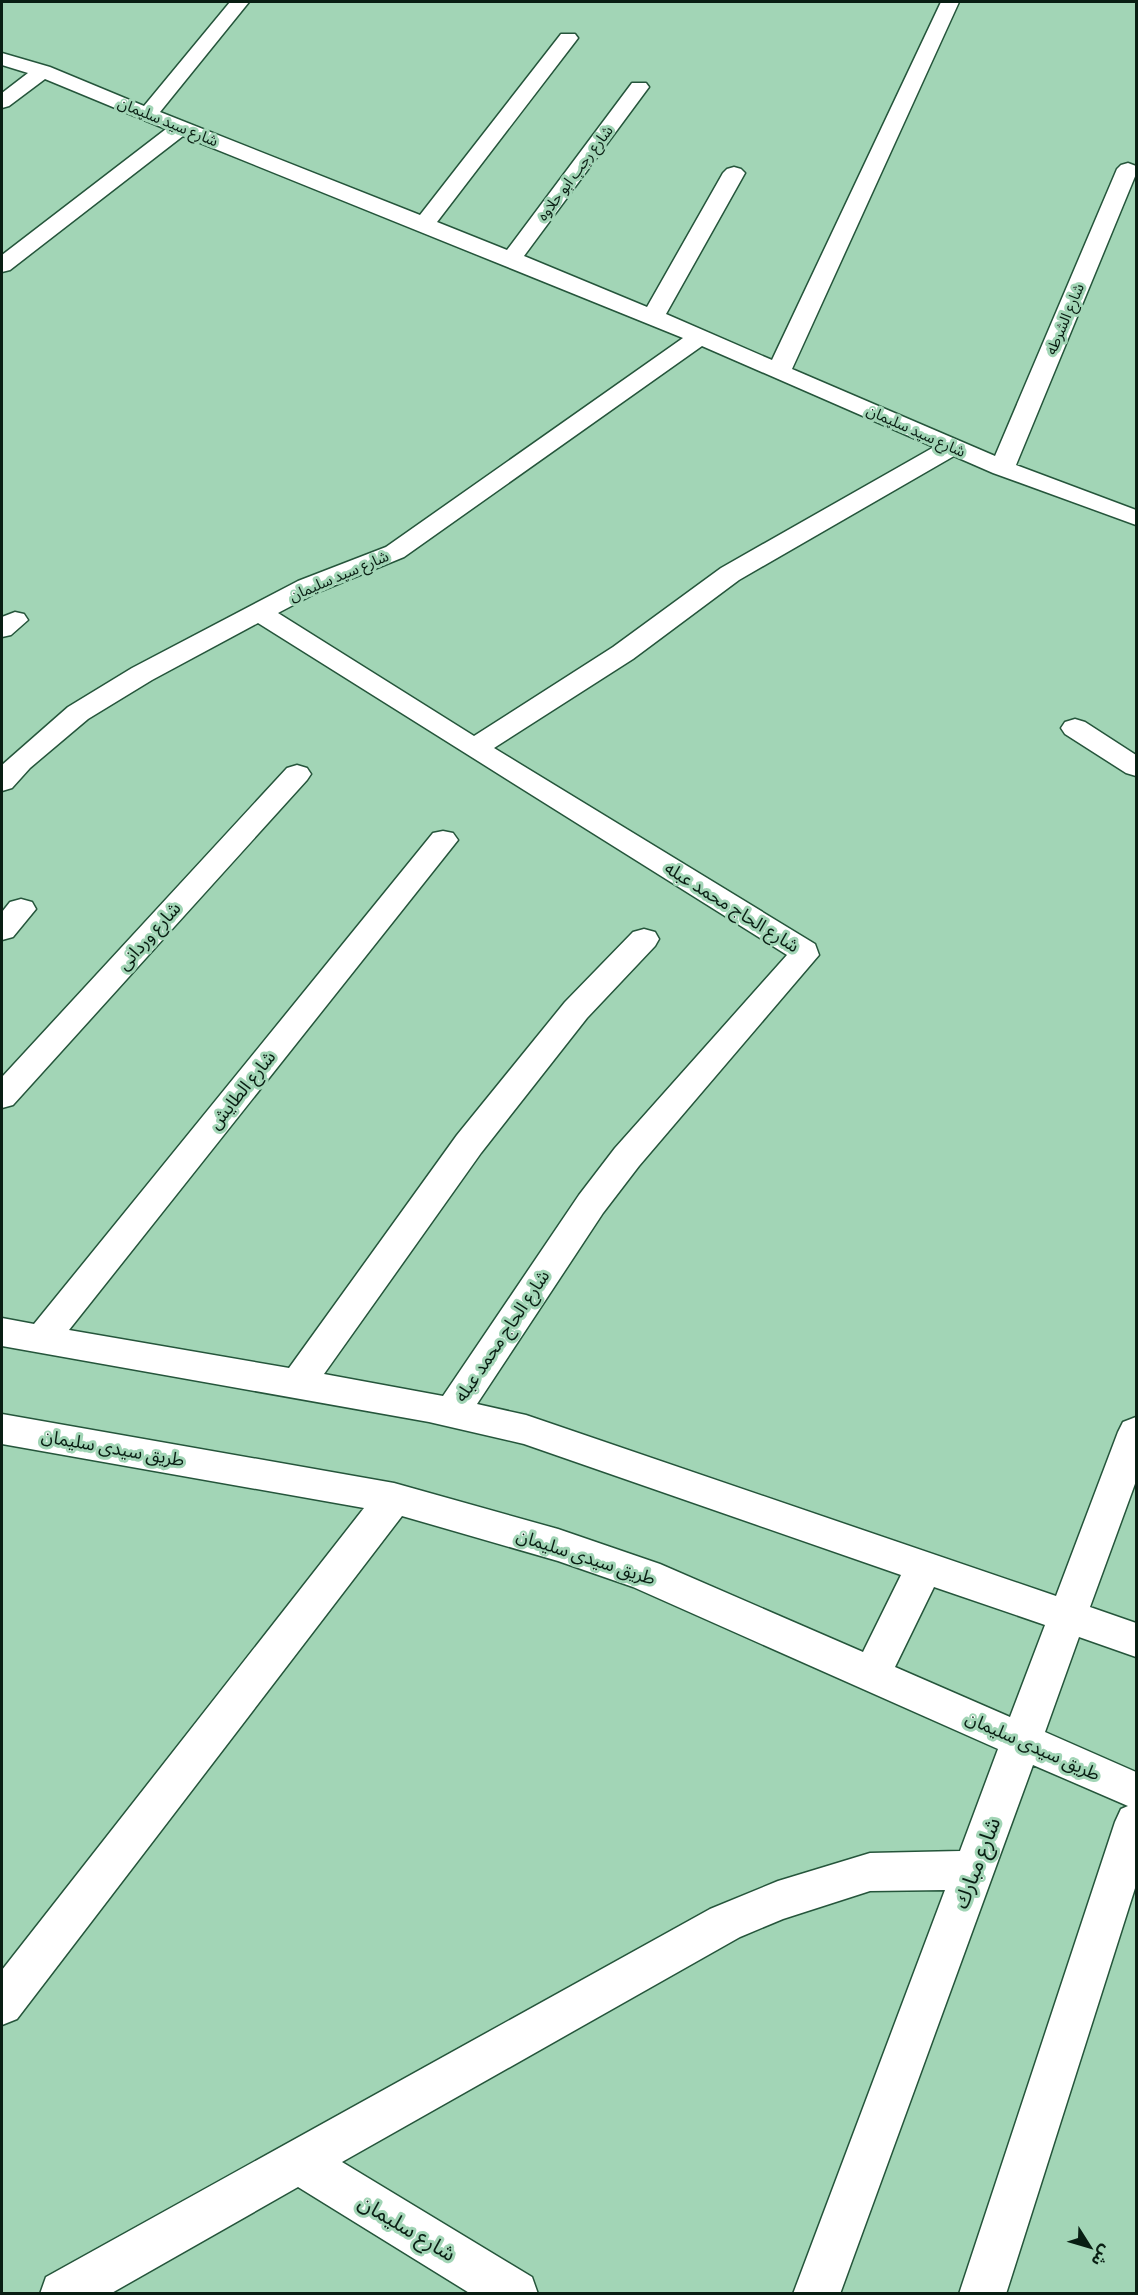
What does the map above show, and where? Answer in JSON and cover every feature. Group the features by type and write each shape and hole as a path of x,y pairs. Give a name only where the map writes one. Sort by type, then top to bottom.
{"street":[{"path":"148,114 240,2"},
{"path":"779,371 950,2"},
{"path":"424,224 568,38"},
{"name":"شارع سيد سليمان","path":"2,59 43,70 181,128 511,259 700,337 1002,468 1137,518"},
{"path":"2,102 43,70"},
{"name":"شارع رجب ابو حلاوه","path":"511,259 639,87"},
{"path":"2,265 181,128"},
{"name":"شارع الشرطه","path":"1002,468 1128,170"},
{"path":"653,317 734,173"},
{"name":"شارع سيد سليمان","path":"2,782 20,762 78,713 142,674 307,587 395,552 700,337"},
{"path":"474,748 623,653 730,574 952,447"},
{"name":"شارع الحاج محمد عبله","path":"258,612 474,748 803,948 804,955 627,1157 591,1204 451,1413"},
{"path":"1075,728 1137,767"},
{"name":"شارع وردانى","path":"2,1097 297,774"},
{"name":"شارع الطايش","path":"42,1339 443,840"},
{"path":"297,1384 469,1144 576,1010 644,939"},
{"path":"2,1332 297,1384 451,1413 526,1430 1137,1640"},
{"name":"طريق سيدى سليمان","path":"2,1429 394,1498 558,1545 646,1575 1137,1791"},
{"name":"شارع مبارك","path":"816,2294 1137,1432"},
{"path":"2,2004 394,1498"},
{"path":"872,1674 924,1567"},
{"path":"982,2294 1137,1822"},
{"path":"63,2294 725,1923 778,1900 870,1872 974,1870"},
{"name":"شارع سليمان","path":"299,2162 515,2294"}]}
